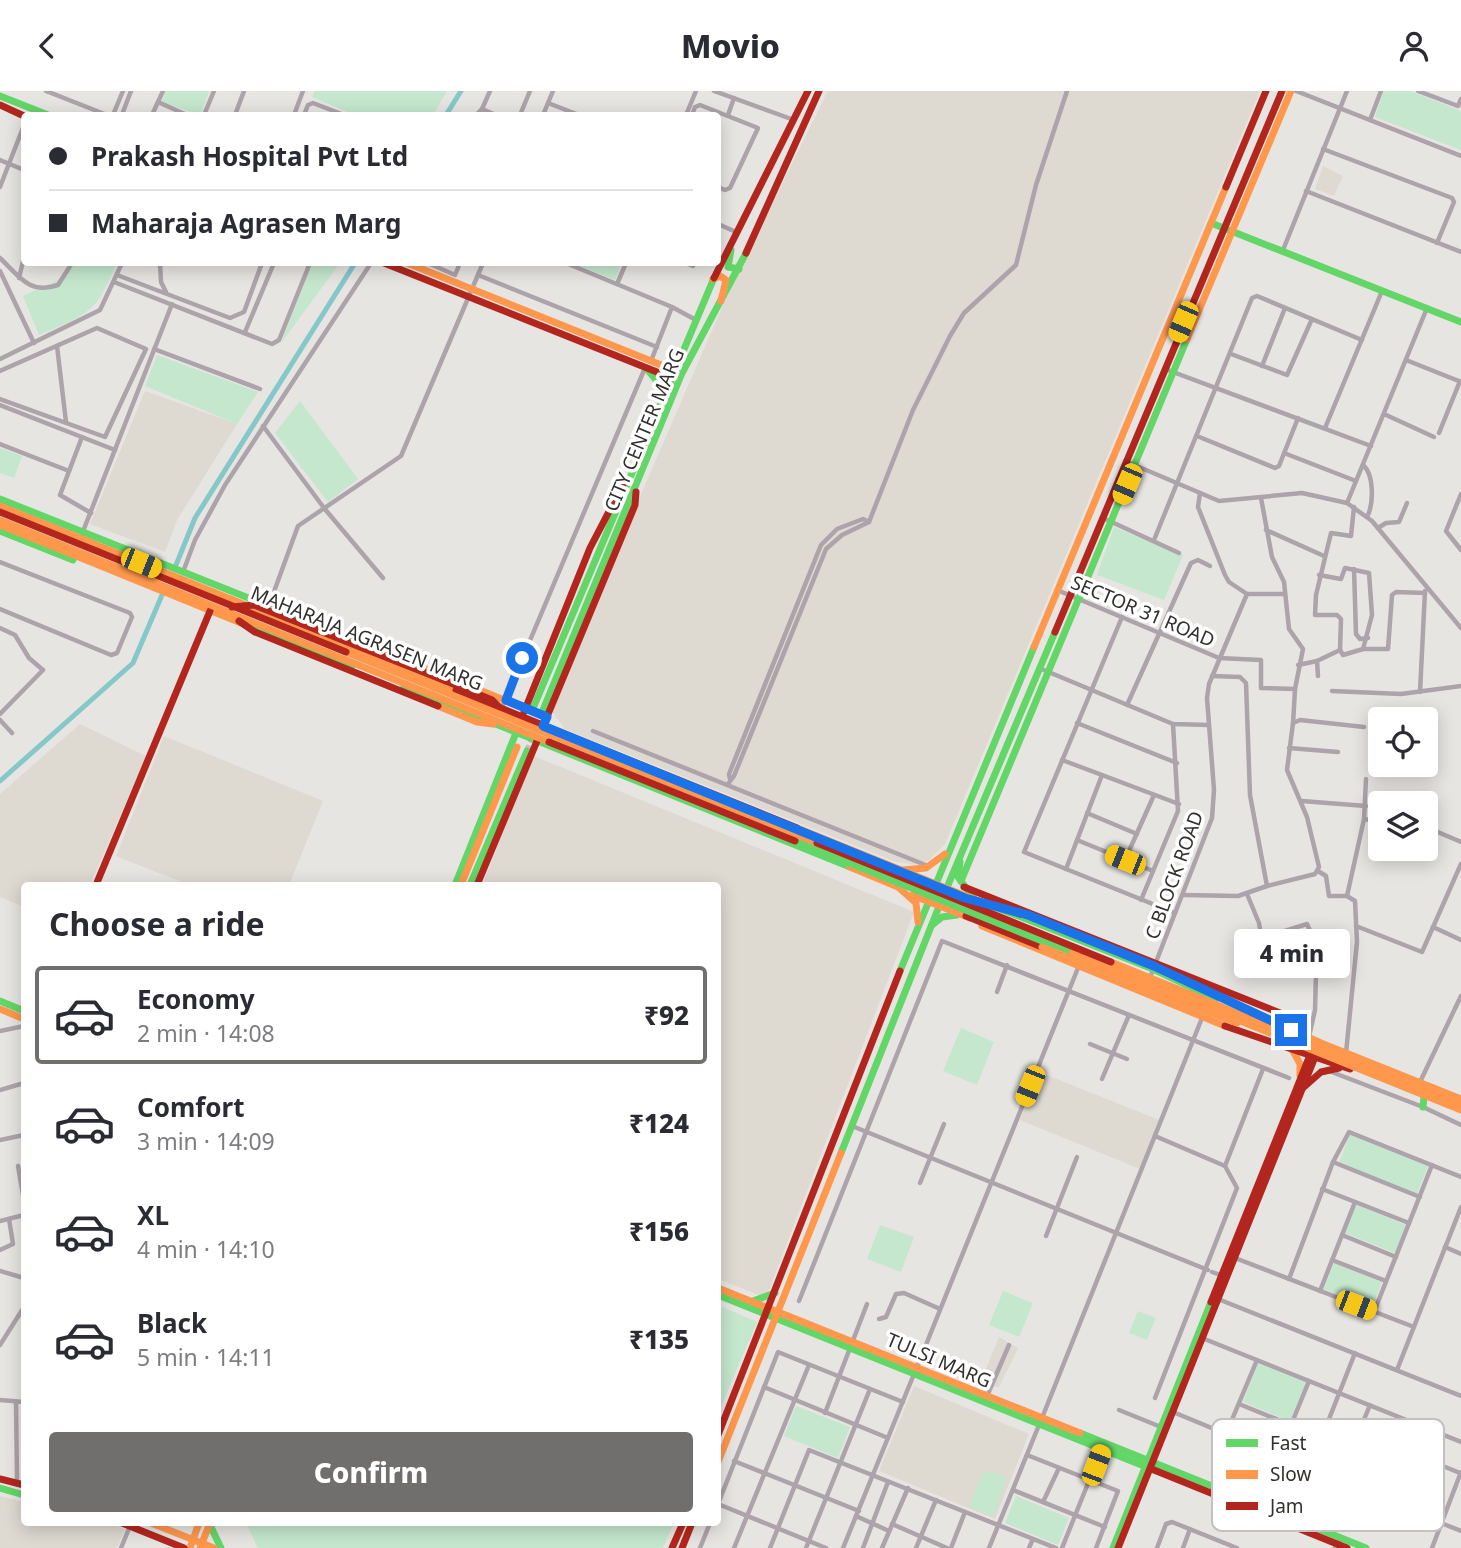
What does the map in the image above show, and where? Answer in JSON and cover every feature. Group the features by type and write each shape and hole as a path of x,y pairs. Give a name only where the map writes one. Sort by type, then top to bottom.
{"main road":[{"name":"CITY CENTER MARG","path":"721,263 808,91"},
{"name":"CITY CENTER MARG","path":"543,726 545,714 635,505 637,483 682,373 739,269 819,91"},
{"path":"721,1428 927,901 1266,91"},
{"path":"721,1455 777,1315 858,1129 947,887 1282,91"},
{"path":"962,884 1047,672 1232,231 1294,91"},
{"path":"0,96 40,112"},
{"path":"0,106 21,115"},
{"path":"1211,223 1461,322"},
{"path":"732,241 727,265 731,269 739,269"},
{"path":"393,266 470,293 674,374"},
{"path":"427,266 451,277 470,293"},
{"name":"CITY CENTER MARG","path":"530,707 720,266"},
{"path":"713,279 720,276 726,280 720,305"},
{"path":"648,364 656,380 661,405"},
{"path":"522,717 530,707 542,669 614,497 635,466"},
{"path":"0,499 181,576 269,605 545,714"},
{"name":"MAHARAJA AGRASEN MARG","path":"0,506 82,535 266,614 897,870 947,887"},
{"path":"0,512 231,610 1461,1111"},
{"path":"0,520 1461,1102"},
{"path":"39,541 46,524"},
{"name":"MAHARAJA AGRASEN MARG","path":"0,525 966,916"},
{"path":"0,531 134,583 144,584"},
{"path":"231,610 254,605 492,700 501,709"},
{"path":"231,610 255,632 477,722 493,724"},
{"path":"97,882 210,611"},
{"path":"428,697 433,681"},
{"path":"456,882 516,733"},
{"path":"478,882 537,741"},
{"path":"462,882 517,747"},
{"path":"471,882 527,751"},
{"path":"684,801 689,785"},
{"path":"897,870 920,871 949,851"},
{"path":"961,855 962,884 975,900 1028,915 1155,964"},
{"path":"962,884 1155,964 1291,1030 1461,1102"},
{"path":"947,887 1196,988 1230,1009"},
{"path":"907,893 916,903 918,927"},
{"path":"932,925 942,917 966,916 1224,1020 1251,1025"},
{"path":"966,916 998,935 1202,1018 1290,1047 1461,1111"},
{"path":"0,1001 21,1010"},
{"path":"0,1009 21,1018"},
{"path":"1224,1276 1235,1258 1301,1086 1298,1055 1290,1047"},
{"path":"1150,1461 1173,1412 1224,1276 1313,1056"},
{"path":"1301,1086 1325,1069 1348,1068"},
{"path":"1444,1093 1461,1092"},
{"path":"1423,1107 1424,1097"},
{"name":"TULSI MARG","path":"721,1289 768,1312"},
{"path":"751,1302 776,1292"},
{"name":"TULSI MARG","path":"721,1296 777,1315 1040,1422 1212,1486"},
{"path":"1118,1548 1155,1442 1216,1298"},
{"name":"TULSI MARG","path":"915,1371 987,1397 1101,1451 1212,1495"},
{"path":"1137,1456 1155,1442"},
{"path":"1113,1548 1147,1470"},
{"path":"0,1479 21,1484"},
{"path":"0,1488 21,1494"},
{"path":"131,1526 184,1548"},
{"path":"161,1526 191,1544 214,1548"},
{"path":"176,1533 192,1526"},
{"path":"191,1544 198,1526"},
{"path":"201,1546 209,1526"},
{"path":"211,1526 221,1548"},
{"path":"672,1548 681,1526"},
{"path":"682,1548 691,1526"},
{"name":"TULSI MARG","path":"1306,1531 1337,1543"},
{"name":"TULSI MARG","path":"1314,1531 1337,1543"},
{"path":"1337,1543 1347,1548"},
{"path":"1337,1543 1366,1548"}],"street":[{"path":"46,91 99,112"},
{"path":"114,112 122,91"},
{"path":"125,112 131,91"},
{"path":"153,112 163,91"},
{"path":"205,112 214,91"},
{"path":"235,112 244,91"},
{"path":"295,112 303,91"},
{"path":"479,112 490,91"},
{"path":"521,112 530,91"},
{"path":"544,112 553,91"},
{"path":"687,112 696,91"},
{"path":"714,91 794,120"},
{"path":"729,782 729,774 821,545 837,529 863,519 869,522 913,410 950,336 980,296 1016,265 1036,185 1067,91"},
{"path":"1294,91 1461,156"},
{"path":"1283,250 1347,91"},
{"path":"1370,120 1381,91"},
{"path":"1418,91 1458,106 1461,99"},
{"path":"728,115 734,98"},
{"path":"158,102 180,112"},
{"path":"305,112 313,103 337,112"},
{"path":"548,103 571,112"},
{"path":"693,112 695,107 700,105 720,112"},
{"path":"482,109 489,112"},
{"path":"721,112 756,125 759,131 730,188 721,188"},
{"path":"0,187 21,133"},
{"path":"1323,149 1452,198 1454,202 1437,243"},
{"path":"0,160 21,169"},
{"path":"1306,191 1461,253"},
{"path":"721,225 736,232"},
{"path":"0,258 31,288 46,289 58,285 70,266"},
{"path":"19,278 22,266"},
{"path":"0,359 100,310 121,266"},
{"path":"160,266 161,282 167,293"},
{"path":"117,275 230,318 238,317 244,312 261,266"},
{"path":"245,332 273,266"},
{"path":"114,282 272,344 279,340 309,266"},
{"path":"181,576 206,517 369,266"},
{"path":"451,277 458,266"},
{"path":"266,614 293,535 306,519 401,456 482,266"},
{"path":"573,266 672,307 696,320"},
{"path":"617,284 625,266"},
{"path":"0,271 34,343"},
{"path":"478,275 657,347"},
{"path":"1325,428 1382,291"},
{"path":"1154,540 1252,298 1257,296 1362,339"},
{"path":"82,535 172,304"},
{"path":"501,709 672,307"},
{"path":"1262,366 1285,308"},
{"path":"1347,503 1427,309"},
{"path":"1231,353 1287,375 1312,319"},
{"path":"69,326 74,338"},
{"path":"0,371 100,328 143,347 146,353 108,435 101,438 66,422 0,399"},
{"path":"57,346 66,422"},
{"path":"154,349 260,389"},
{"path":"1406,360 1460,382 1439,433"},
{"path":"1164,368 1371,446"},
{"path":"0,405 115,450"},
{"path":"1384,414 1434,437"},
{"path":"1197,436 1275,468 1298,418"},
{"path":"263,426 324,508 383,579"},
{"path":"82,437 60,495 91,513"},
{"path":"0,444 69,471"},
{"path":"1284,453 1356,481"},
{"path":"1125,461 1219,501 1302,493 1347,503 1378,528 1461,628"},
{"path":"1363,465 1371,475 1371,504 1367,517"},
{"path":"1200,493 1198,507 1229,582 1247,594 1285,594"},
{"path":"1460,546 1446,531 1461,494"},
{"path":"1261,498 1272,557 1284,582 1289,629 1303,649 1295,689 1289,748 1289,780 1302,801 1318,871 1326,876 1329,896 1347,896 1354,901 1356,926 1346,1053"},
{"path":"1378,528 1386,523 1399,522 1407,503"},
{"path":"1354,507 1351,536 1332,532 1319,575 1314,613 1318,616 1340,617 1340,650 1343,655 1363,649 1384,651 1390,646 1392,595 1396,592 1425,593"},
{"path":"1102,517 1179,554"},
{"path":"1266,530 1324,556"},
{"path":"1126,705 1191,563 1198,560 1210,566"},
{"path":"0,562 130,613 132,617 117,653 111,655 0,609"},
{"path":"1319,575 1339,579 1343,568 1366,571 1370,576 1372,615 1363,649"},
{"path":"1354,569 1356,634 1360,639 1368,638"},
{"path":"1420,692 1425,583"},
{"name":"SECTOR 31 ROAD","path":"1058,590 1219,658 1261,660 1261,688 1295,689"},
{"name":"C BLOCK ROAD","path":"1144,994 1183,895 1214,804 1207,698 1212,676 1247,594"},
{"path":"1122,617 1024,852 1175,913"},
{"path":"0,628 15,635 29,658 43,670 0,714"},
{"path":"1298,665 1317,661 1340,650"},
{"path":"522,658 542,669"},
{"path":"1317,661 1318,676"},
{"path":"1039,668 1173,724 1209,725"},
{"path":"1212,676 1240,677 1246,683 1250,795 1267,886"},
{"path":"1332,691 1386,694 1461,686"},
{"path":"0,720 12,733"},
{"path":"1293,724 1300,720 1364,727"},
{"path":"1077,723 1177,764"},
{"path":"1141,900 1179,804 1173,724"},
{"path":"593,731 729,782 929,867"},
{"path":"1289,748 1338,753"},
{"path":"1062,760 1179,804"},
{"path":"1066,869 1102,775"},
{"path":"1347,896 1364,819 1366,779"},
{"path":"1125,860 1154,795"},
{"path":"1302,801 1366,806"},
{"path":"1087,813 1136,834"},
{"path":"1364,819 1368,820"},
{"path":"1438,832 1461,842"},
{"path":"1077,840 1153,871"},
{"path":"1356,926 1419,952 1424,950 1461,865"},
{"path":"1183,895 1247,894 1318,871"},
{"path":"1247,894 1267,957 1315,973"},
{"path":"1262,938 1307,924 1319,950 1315,973 1317,1000 1309,1038"},
{"path":"1433,927 1461,940"},
{"path":"799,1301 858,1129 938,944 947,941 1289,1078"},
{"path":"997,992 1007,965"},
{"path":"844,1548 1078,968"},
{"path":"1419,1083 1461,996"},
{"path":"1102,1079 1129,1014"},
{"path":"989,1548 1202,1018"},
{"path":"0,1031 21,1027"},
{"path":"1090,1044 1127,1059"},
{"path":"1225,1166 1263,1069"},
{"path":"1325,1069 1423,1107 1461,1125"},
{"path":"0,1090 21,1084"},
{"path":"920,1183 944,1124"},
{"path":"858,1129 1224,1276"},
{"path":"1289,1279 1345,1135 1353,1132 1461,1177"},
{"path":"0,1140 21,1136"},
{"path":"1155,1136 1225,1166 1235,1182 1237,1194 1156,1398"},
{"path":"1046,1236 1077,1157"},
{"path":"1333,1162 1420,1197"},
{"path":"1374,1312 1432,1165"},
{"path":"18,1166 21,1183"},
{"path":"1322,1189 1409,1223"},
{"path":"1320,1291 1355,1202"},
{"path":"1397,1370 1461,1206"},
{"path":"0,1221 21,1216"},
{"path":"0,1250 13,1244 9,1219"},
{"path":"1342,1235 1396,1257"},
{"path":"1445,1247 1461,1254"},
{"path":"1235,1258 1414,1327"},
{"path":"1332,1260 1386,1281"},
{"path":"0,1271 21,1277"},
{"path":"879,1318 886,1317 896,1294 904,1293 940,1309"},
{"path":"1216,1298 1461,1396"},
{"path":"825,1413 867,1304"},
{"path":"0,1345 21,1318"},
{"path":"1202,1338 1405,1419"},
{"path":"987,1397 1009,1345"},
{"path":"721,1496 778,1352 903,1402"},
{"path":"1329,1419 1355,1353"},
{"path":"1232,1419 1256,1360"},
{"path":"734,1548 809,1365"},
{"path":"1293,1419 1309,1381"},
{"path":"764,1387 888,1438"},
{"path":"806,1548 870,1389"},
{"path":"0,1400 21,1402"},
{"path":"16,1402 21,1484"},
{"path":"1239,1404 1276,1419"},
{"path":"1364,1419 1370,1405"},
{"path":"1119,1410 1161,1427"},
{"path":"1173,1412 1212,1428"},
{"path":"1444,1434 1461,1441"},
{"path":"770,1548 810,1450 1056,1548"},
{"path":"1062,1548 1101,1451"},
{"path":"1027,1455 1118,1491 1096,1548"},
{"path":"734,1461 827,1497 889,1531"},
{"path":"1444,1466 1461,1472 1444,1515"},
{"path":"1044,1502 1059,1468"},
{"path":"863,1548 888,1482"},
{"path":"882,1548 908,1488"},
{"path":"1013,1490 1105,1527"},
{"path":"916,1548 936,1500"},
{"path":"721,1505 826,1548"},
{"path":"892,1524 949,1548 965,1512"},
{"path":"1157,1548 1168,1523 1237,1548"},
{"path":"1444,1524 1461,1531"},
{"path":"121,1548 126,1526"},
{"path":"702,1547 709,1526"},
{"path":"1183,1548 1190,1529"},
{"path":"1432,1548 1438,1531"},
{"path":"1029,1548 1033,1539"}],"shaded area":[{"path":"828,91 1260,91 945,844 930,859 917,865 896,862 565,729 553,713 552,699 731,287"},
{"path":"1323,166 1343,176 1334,196 1315,189"},
{"path":"145,391 237,424 177,520 165,552 90,524"},
{"path":"80,724 146,756 91,882 21,882 21,906 0,897 0,794"},
{"path":"164,736 323,801 290,882 181,882 116,856"},
{"path":"534,756 914,912 766,1298 721,1280 721,882 483,882"},
{"path":"1039,1072 1159,1120 1140,1169 1020,1120"},
{"path":"999,1337 1018,1348 999,1387 979,1386"},
{"path":"914,1386 1029,1434 995,1519 879,1471"},
{"path":"0,1496 21,1501 21,1526 116,1526 125,1529 117,1548 0,1548"}],"green space":[{"path":"166,91 209,92 201,112 191,112 162,102"},
{"path":"315,91 447,91 435,112 348,112 312,97"},
{"path":"1384,91 1410,91 1461,111 1461,150 1375,117"},
{"path":"73,266 116,266 96,303 80,316 39,335 23,296 64,277"},
{"path":"311,266 338,266 281,343"},
{"path":"580,266 620,266 615,280"},
{"path":"157,355 258,392 237,424 145,386"},
{"path":"300,401 358,479 328,502 275,433"},
{"path":"0,448 22,456 14,478 0,473"},
{"path":"1114,527 1183,555 1164,600 1097,575"},
{"path":"961,1028 994,1042 977,1085 943,1071"},
{"path":"1350,1134 1428,1166 1417,1194 1339,1163"},
{"path":"1356,1205 1406,1225 1395,1253 1345,1233"},
{"path":"880,1225 914,1237 901,1272 867,1259"},
{"path":"1334,1263 1382,1282 1372,1308 1324,1289"},
{"path":"1003,1291 1033,1303 1019,1337 989,1325"},
{"path":"721,1306 757,1322 721,1407"},
{"path":"1138,1311 1156,1318 1147,1340 1129,1333"},
{"path":"1258,1363 1306,1382 1291,1419 1243,1402"},
{"path":"796,1406 850,1427 838,1458 784,1436"},
{"path":"990,1471 1006,1477 993,1517 969,1506 982,1474"},
{"path":"1016,1496 1069,1518 1058,1545 1005,1523"},
{"path":"247,1526 673,1526 663,1548 258,1548"}],"waterway":[{"path":"448,112 461,91"},
{"path":"176,565 195,518 353,266"},
{"path":"0,781 133,663 165,588"}],"tunnel":[{"path":"527,751 543,712"}],"traffic: fast":[{"path":"0,96 40,112"},
{"path":"1211,223 1461,322"},
{"path":"731,250 728,267 739,269"},
{"path":"543,710 682,373 746,253"},
{"path":"534,706 714,278"},
{"path":"961,881 1187,339"},
{"path":"647,369 656,380 661,403"},
{"path":"0,499 419,666"},
{"path":"0,531 73,560"},
{"path":"251,627 352,666"},
{"path":"841,1153 940,904 1055,632"},
{"path":"900,971 1034,647"},
{"path":"404,687 850,867"},
{"path":"456,882 516,733"},
{"path":"471,882 527,751"},
{"path":"795,841 1072,953"},
{"path":"960,862 958,877 975,900"},
{"path":"975,900 1024,918"},
{"path":"932,925 942,917 957,915"},
{"path":"1024,918 1153,969 1216,999"},
{"path":"0,1001 21,1010"},
{"path":"1423,1107 1424,1097"},
{"path":"753,1301 775,1293"},
{"path":"721,1296 1154,1470"},
{"path":"1113,1548 1211,1302"},
{"path":"1080,1433 1212,1486"},
{"path":"0,1488 21,1494"},
{"path":"210,1526 221,1548"},
{"path":"1324,1531 1366,1548"}],"traffic: slow":[{"path":"1187,339 1291,91"},
{"path":"1034,647 1226,187"},
{"path":"414,266 676,371"},
{"path":"713,279 720,276 726,280 721,301"},
{"path":"0,506 456,690"},
{"path":"0,520 549,742"},
{"path":"0,525 241,623"},
{"path":"346,652 817,843"},
{"path":"419,666 547,717"},
{"path":"438,706 477,722 493,724"},
{"path":"462,882 517,747"},
{"path":"797,828 978,901"},
{"path":"902,870 926,868 945,854"},
{"path":"850,867 898,887 916,903 918,922"},
{"path":"912,895 970,918"},
{"path":"982,926 1225,1026"},
{"path":"1042,947 1237,1023"},
{"path":"1072,953 1461,1110"},
{"path":"1111,962 1461,1104"},
{"path":"1203,989 1321,1043 1461,1099"},
{"path":"0,1009 21,1018"},
{"path":"1293,1051 1300,1064 1300,1076"},
{"path":"721,1454 841,1153"},
{"path":"721,1289 1080,1433"},
{"path":"159,1526 214,1548"},
{"path":"190,1548 198,1526"},
{"path":"200,1548 209,1526"}],"traffic: jam":[{"path":"721,264 808,91"},
{"path":"746,253 819,91"},
{"path":"1226,187 1266,91"},
{"path":"1055,632 1282,91"},
{"path":"0,105 21,115"},
{"path":"392,266 672,378"},
{"path":"714,278 720,266"},
{"path":"524,712 590,548 626,479"},
{"path":"546,719 635,505 636,492"},
{"path":"0,512 346,652"},
{"path":"232,607 254,605 446,681"},
{"path":"97,882 210,611"},
{"path":"239,621 255,632 438,706"},
{"path":"446,681 492,700 501,709"},
{"path":"456,690 797,828"},
{"path":"478,882 537,741"},
{"path":"549,742 795,841"},
{"path":"817,843 1111,962"},
{"path":"964,887 1285,1015 1291,1030"},
{"path":"1012,911 1103,946"},
{"path":"966,916 1042,947"},
{"path":"721,1427 900,971"},
{"path":"1225,1026 1350,1069"},
{"path":"1211,1302 1310,1055"},
{"path":"1118,1548 1315,1057"},
{"path":"1304,1087 1321,1072 1339,1068"},
{"path":"1154,1470 1212,1493"},
{"path":"0,1479 21,1484"},
{"path":"129,1526 184,1548"},
{"path":"672,1548 682,1526"},
{"path":"682,1548 691,1526"},
{"path":"1305,1531 1347,1548"}],"route":[{"path":"522,658 506,700 547,717 543,726 965,898 1028,915 1154,966 1291,1030"}]}
